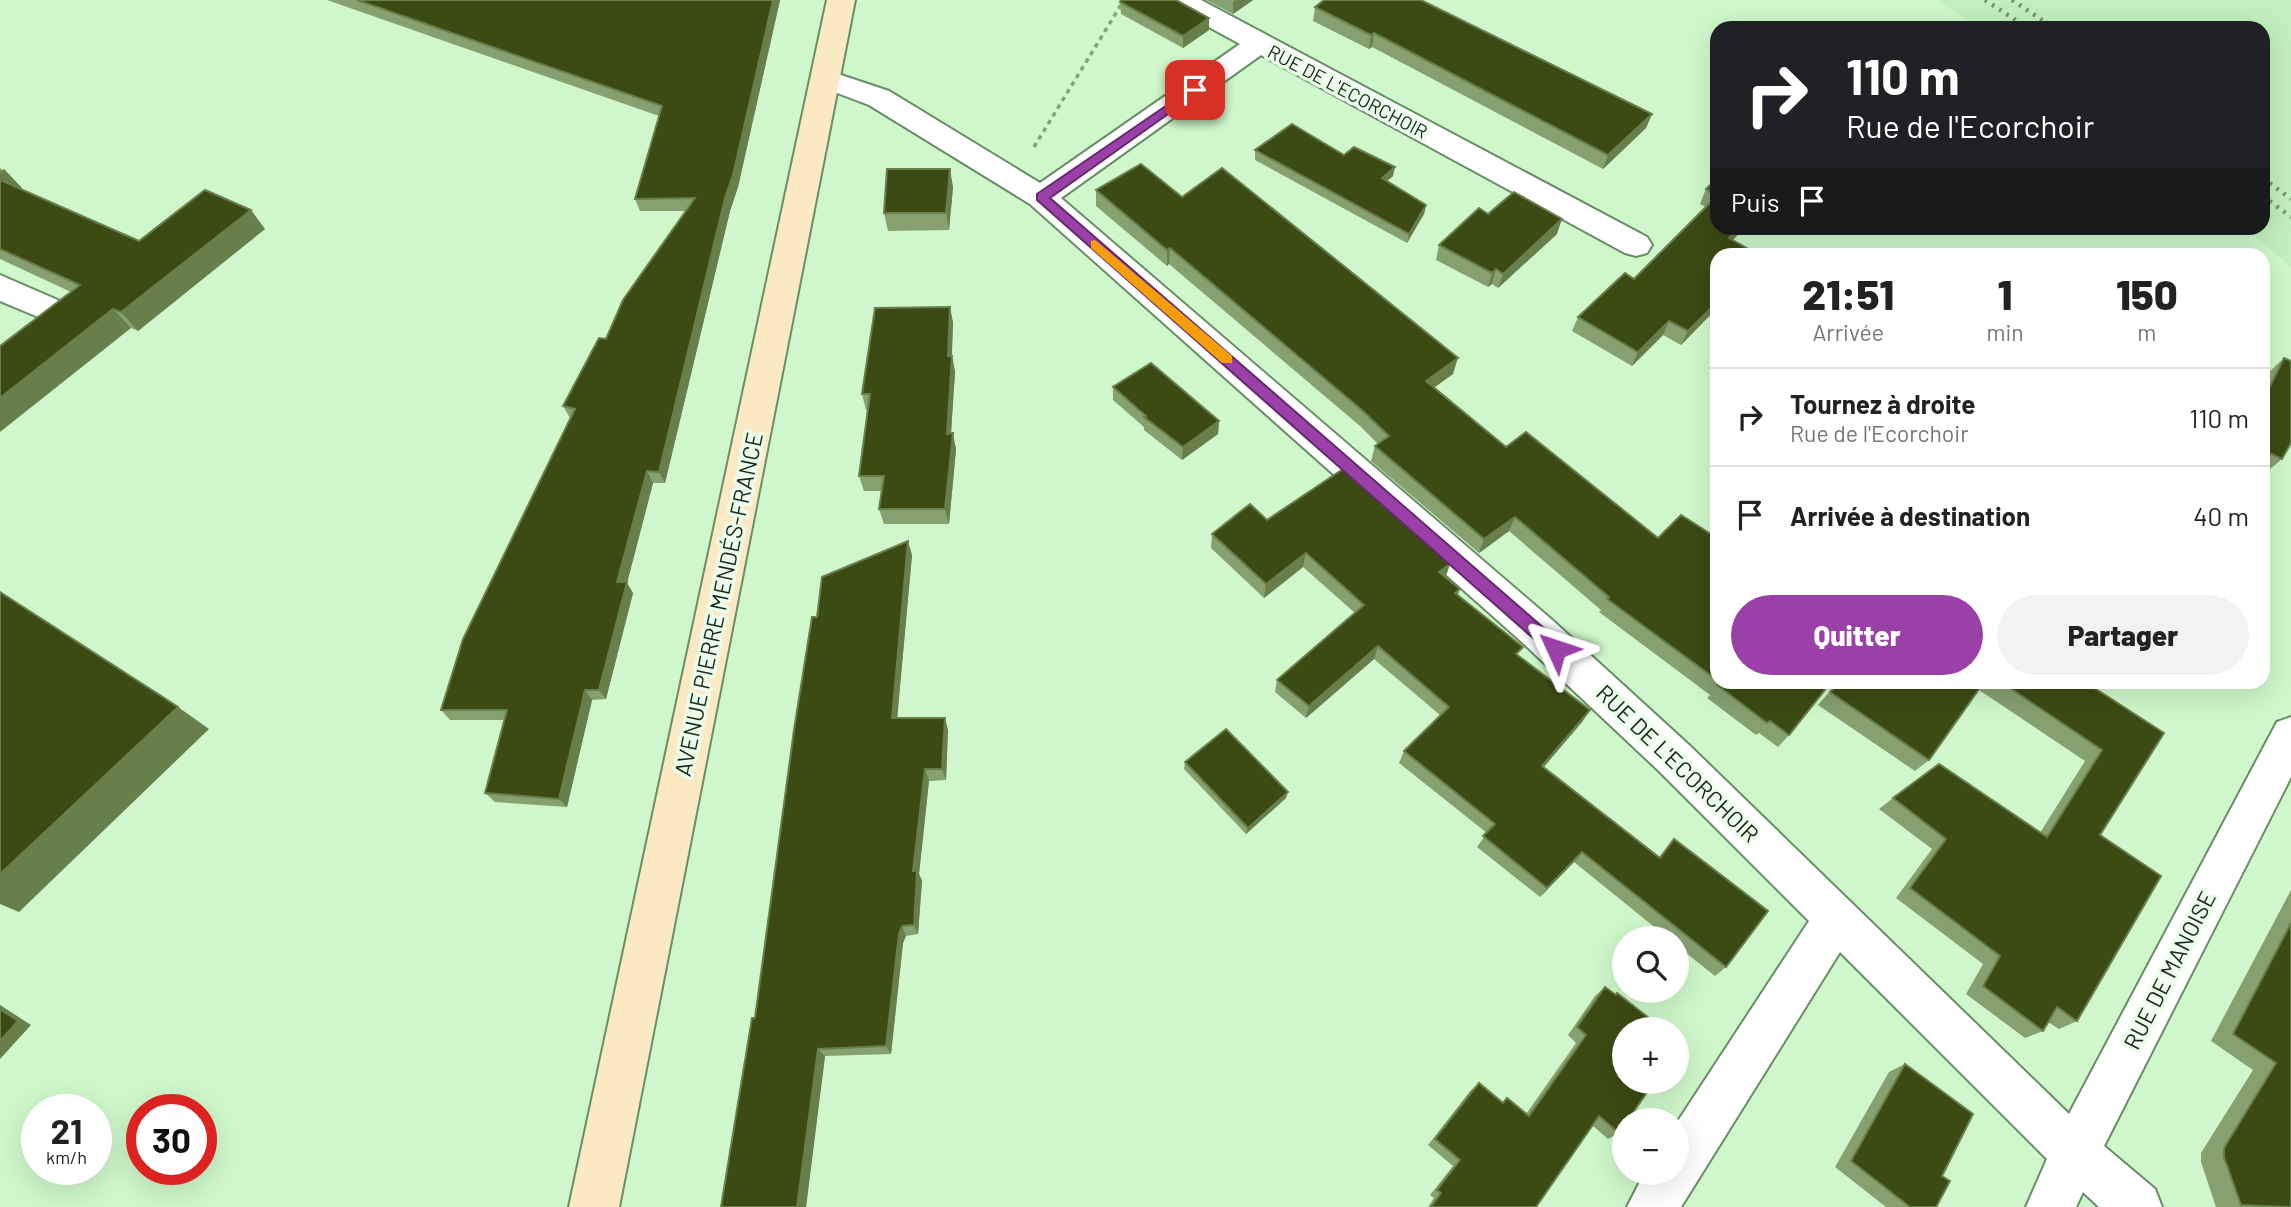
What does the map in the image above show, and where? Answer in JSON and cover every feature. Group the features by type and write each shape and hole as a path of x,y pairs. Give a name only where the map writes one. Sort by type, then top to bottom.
{"main road":[{"name":"AVENUE PIERRE MENDÉS-FRANCE","path":"594,1207 841,0"}],"street":[{"path":"1186,3 1260,43"},
{"name":"RUE DE L'ECORCHOIR","path":"1027,189 1260,43 1636,245"},
{"name":"RUE DE L'ECORCHOIR","path":"826,79 878,98 1027,189 1537,631 1674,758 2075,1153 2137,1207"},
{"path":"0,287 48,309"},
{"name":"RUE DE MANOISE","path":"2051,1207 2075,1153 2291,735"},
{"path":"1689,1148 1837,917"},
{"path":"1652,1207 1666,1185"}],"path":[{"path":"1027,189 1124,0"}],"shaded area":[{"path":"1937,0 2291,0 2291,267 2254,235 2270,235 2270,21 1968,21"}],"building":[{"path":"357,0 773,0 733,175 725,198 659,472 647,471 617,582 627,582 599,690 585,690 559,799 485,793 507,710 441,710 463,639 575,409 563,406 599,338 606,339 623,300 695,198 635,199 662,106"},
{"path":"1176,0 1209,18 1183,36 1120,2"},
{"path":"1324,0 1421,0 1652,114 1608,155 1374,33 1371,35 1315,7"},
{"path":"1292,124 1344,155 1354,147 1395,167 1382,178 1426,205 1409,234 1255,150"},
{"path":"1141,164 1182,197 1222,168 1458,358 1426,381 1506,447 1526,432 1658,538 1681,515 1710,534 1710,675 1607,599 1609,597 1515,517 1484,539 1375,446 1389,436 1363,411 1170,248 1167,250 1096,190"},
{"path":"887,169 950,169 946,213 884,213"},
{"path":"0,180 139,241 205,190 251,210 121,312 113,309 0,398 0,346 80,285 0,249"},
{"path":"1514,192 1562,219 1503,274 1496,269 1492,273 1439,245 1479,208 1488,214"},
{"path":"1710,203 1710,235 1732,235 1729,238 1747,248 1710,248 1710,309 1688,331 1669,321 1638,352 1578,317 1625,273 1634,279"},
{"path":"950,307 948,356 952,356 947,434 953,433 945,509 879,509 884,476 859,476 870,394 862,394 875,308"},
{"path":"2284,358 2291,361 2291,443 2282,459 2270,453 2270,387"},
{"path":"1151,363 1219,421 1183,447 1144,417 1146,416 1113,387"},
{"path":"1343,469 1450,564 1439,572 1460,589 1455,593 1523,647 1516,654 1590,710 1542,766 1660,858 1674,839 1768,911 1726,967 1689,937 1689,926 1675,926 1582,852 1547,888 1483,836 1495,824 1404,751 1449,707 1378,646 1309,706 1277,680 1364,605 1306,553 1266,584 1212,534 1250,504 1267,520"},
{"path":"908,541 892,718 945,718 942,769 925,769 913,871 917,871 914,925 902,926 899,934 886,1046 818,1049 797,1207 721,1207 752,1018 755,1018 794,730 812,617 817,617 822,577"},
{"path":"0,592 178,707 0,874"},
{"path":"1722,689 1825,689 1789,735 1770,721 1767,723"},
{"path":"1833,689 1979,689 1929,760 1830,692"},
{"path":"2011,689 2096,689 2164,733 2100,835 2161,876 2077,1021 2057,1007 2043,1031 1983,986 2000,956 1910,888 1946,839 1893,798 1939,764 2047,837 2102,750"},
{"path":"1226,729 1288,792 1248,828 1185,762"},
{"path":"2291,923 2291,1207 2241,1205 2224,1157 2224,1148 2276,1063 2233,1034"},
{"path":"1605,987 1612,992 1612,1003 1630,1003 1648,1017 1612,1017 1612,1094 1646,1094 1636,1108 1612,1108 1612,1127 1599,1116 1536,1207 1431,1207 1441,1193 1437,1190 1460,1160 1435,1139 1479,1083 1503,1103 1507,1098 1529,1116 1586,1035 1577,1027"},
{"path":"0,1009 18,1021 0,1041"},
{"path":"1905,1064 1973,1114 1942,1176 1950,1181 1936,1207 1910,1207 1851,1161"}],"railway":[{"path":"1985,0 2017,21"},
{"path":"2012,0 2044,21"},
{"path":"2270,183 2291,199"},
{"path":"2270,201 2291,217"}],"slow traffic":[{"path":"1095,245 1227,360"}],"route":[{"path":"1195,90 1041,197 1556,649"}]}
